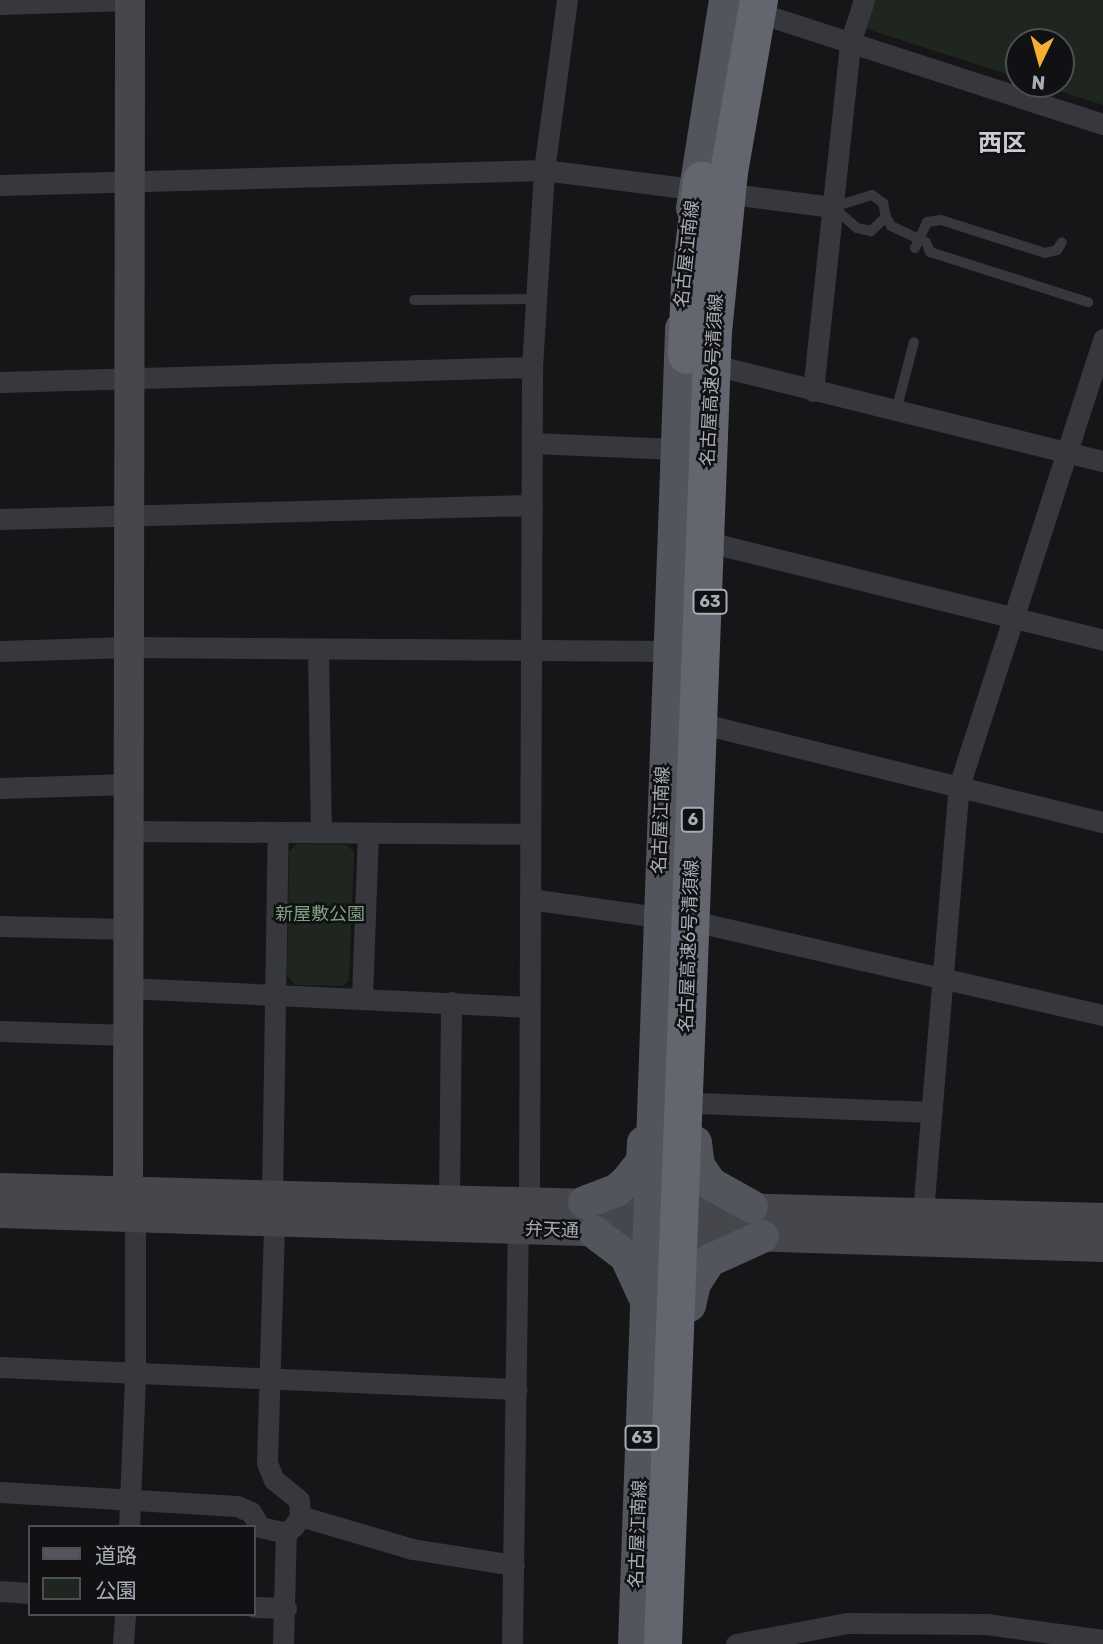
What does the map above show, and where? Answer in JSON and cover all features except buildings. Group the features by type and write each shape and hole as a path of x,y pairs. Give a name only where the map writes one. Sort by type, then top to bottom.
{"highway":[{"name":"名古屋高速6号清須線","path":"640,1644 690,283 754,4"},
{"name":"名古屋高速6号清須線","path":"663,1644 713,332 729,172 754,4"}],"main road":[{"name":"名古屋江南線","path":"634,1644 657,917 682,283 694,188 725,0"},
{"name":"63","path":"673,1644 695,1144 712,543 734,193 754,4"},
{"path":"646,1304 625,1255 589,1217 642,1161 650,1125"},
{"path":"689,1304 694,1283 709,1260 757,1221 710,1183 698,1165 695,1144"}],"street":[{"path":"0,4 129,0 128,1035 135,1376 129,1525"},
{"path":"529,1200 532,367 544,170 567,0"},
{"path":"813,391 850,43 864,0"},
{"path":"754,4 850,43 1103,124"},
{"path":"0,185 544,170 833,207"},
{"path":"923,1212 960,786 1103,339"},
{"path":"0,382 532,367"},
{"path":"722,367 1103,461"},
{"path":"532,443 676,449"},
{"path":"0,519 532,505"},
{"path":"712,543 1103,640"},
{"path":"0,651 129,647 531,653 668,650"},
{"path":"318,649 321,832"},
{"path":"707,725 1103,822"},
{"path":"0,788 129,785"},
{"path":"129,831 530,834"},
{"path":"278,832 267,1463 274,1480 299,1500 293,1524 283,1644"},
{"path":"362,997 368,833"},
{"path":"530,899 701,923 1103,1015"},
{"path":"0,926 128,929"},
{"path":"128,988 530,1007"},
{"path":"449,1199 451,1002"},
{"path":"0,1031 128,1035"},
{"path":"696,1103 932,1112"},
{"name":"弁天通","path":"0,1188 131,1204 273,1208 518,1229 589,1217 757,1221"},
{"name":"弁天通","path":"273,1208 449,1199 529,1200 589,1217"},
{"name":"弁天通","path":"0,1213 131,1204"},
{"path":"757,1221 923,1212 1103,1218"},
{"path":"757,1221 1103,1247"},
{"path":"512,1644 518,1229"},
{"path":"0,1367 135,1376 517,1389"},
{"path":"0,1492 237,1506 251,1512 260,1527 293,1524 412,1549 514,1565"},
{"path":"0,1591 28,1593"},
{"path":"256,1607 286,1608"},
{"path":"123,1644 125,1616"},
{"path":"739,1644 846,1634 1005,1635 1103,1640"}],"lane":[{"path":"833,207 872,195 883,203 891,226 916,243 926,242 930,252 1088,302"},
{"path":"833,207 864,231 878,228 886,217"},
{"path":"916,243 927,222 941,220 1045,253 1056,250 1062,242"},
{"path":"414,300 537,299"},
{"path":"896,411 914,342"}],"green space":[{"path":"870,0 1103,0 1103,105 1075,96 1075,28 1005,28 1005,73 864,28"},
{"name":"新屋敷公園","path":"297,844 347,845 354,852 349,980 343,986 295,985 287,976 289,852"}],"district":[{"name":"西区","path":"1002,144"}]}
